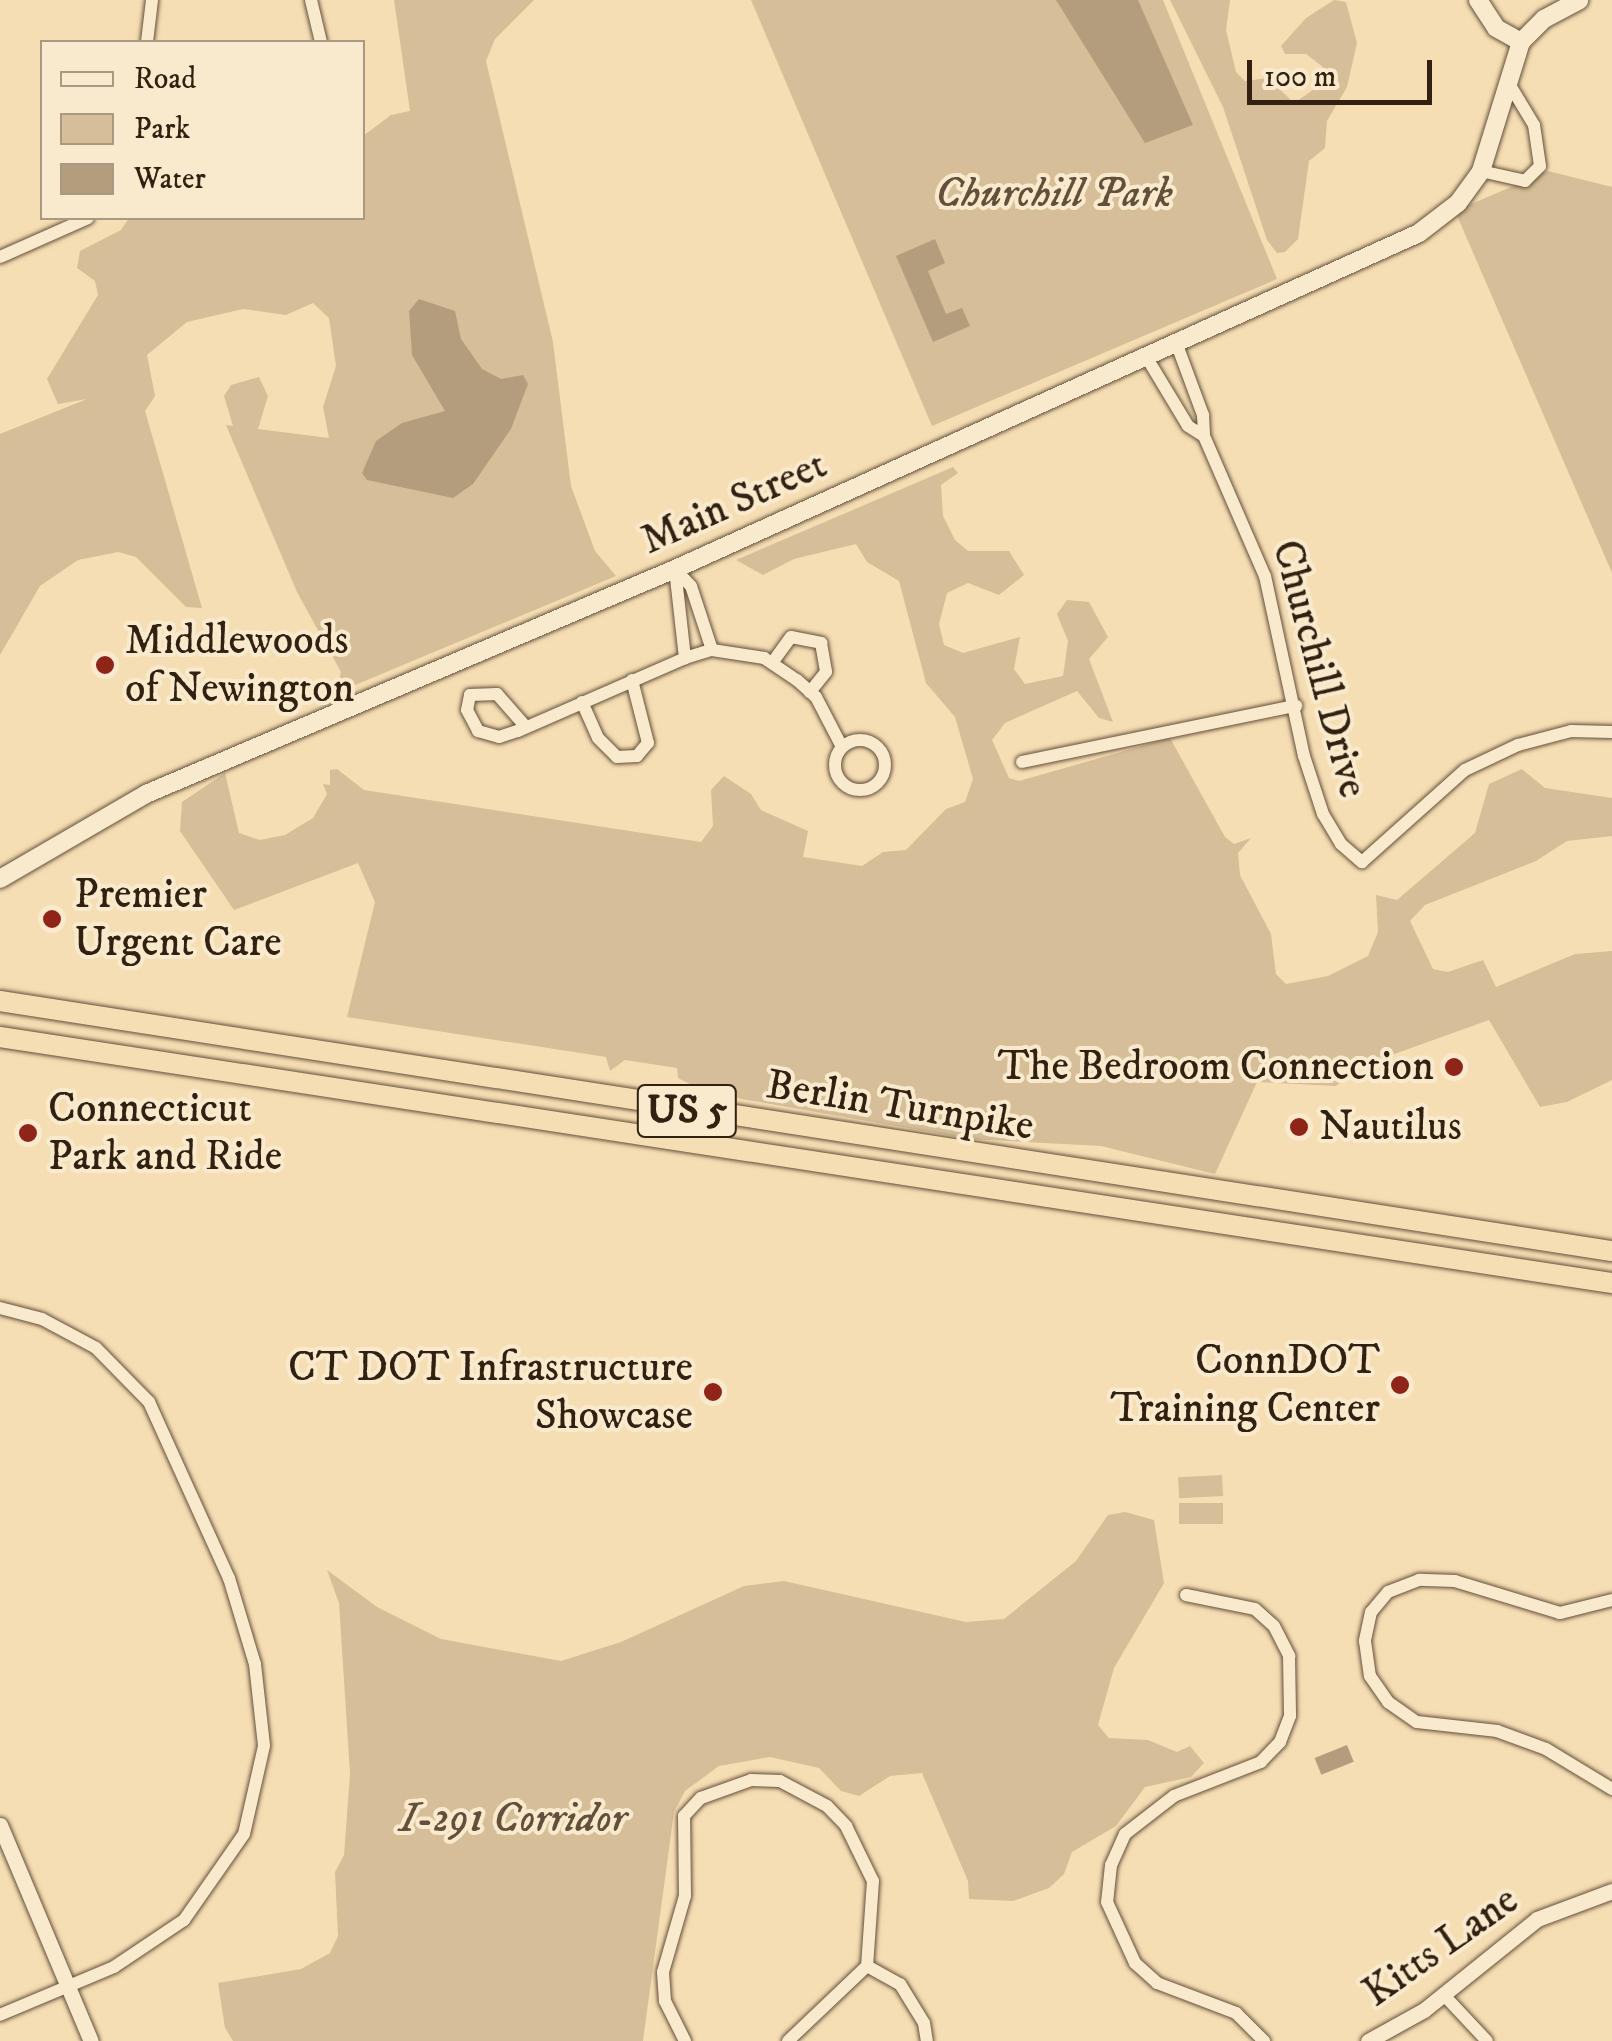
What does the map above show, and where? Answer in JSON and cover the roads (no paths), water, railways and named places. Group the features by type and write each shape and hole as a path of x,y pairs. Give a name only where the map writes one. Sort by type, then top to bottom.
{"highway":[{"name":"Berlin Turnpike","path":"2,1001 368,1062 1612,1251"},
{"name":"Berlin Turnpike","path":"0,1036 1612,1282"},
{"path":"368,1062 395,1097"},
{"path":"1002,1187 1006,1160"},
{"path":"1487,1264 1493,1232"}],"main road":[{"path":"1478,0 1492,18 1504,19 1521,42 1579,0"},
{"name":"Main Street","path":"0,879 146,794 675,570 1419,233 1458,203 1481,170 1521,42"}],"street":[{"path":"147,40 152,0"},
{"path":"311,0 321,40"},
{"path":"1481,170 1525,181 1540,166 1534,125 1508,82"},
{"path":"0,256 83,220"},
{"name":"Churchill Drive","path":"1176,345 1204,415 1204,436 1264,576 1313,783 1331,831 1362,862 1465,770 1518,745 1571,731 1612,732"},
{"name":"Churchill Drive","path":"1148,358 1188,426 1204,436"},
{"path":"675,570 691,586 712,650"},
{"path":"675,570 685,658"},
{"path":"772,663 790,636 821,643 826,672 810,692"},
{"path":"526,727 497,694 470,695 467,710 478,731 499,737 526,727 685,658 712,650 772,663 810,692 842,747"},
{"path":"582,702 598,738 617,757 636,756 648,743 632,680"},
{"path":"1022,762 1296,706"},
{"path":"867,740 881,750 886,767 879,783 857,791 842,784 835,761 842,747 867,740"},
{"path":"0,1308 42,1319 96,1348 149,1402 214,1533 262,1704 256,1794 244,1834 218,1879 154,1944 0,2015"},
{"path":"1612,1600 1560,1613 1455,1581 1418,1580 1388,1592 1371,1612 1365,1640 1370,1676 1388,1702 1417,1722 1497,1731 1546,1749 1612,1789"},
{"path":"1186,1595 1255,1610 1274,1626 1288,1656 1290,1716 1280,1742 1261,1762 1174,1796 1125,1834 1111,1864 1108,1902 1135,1963 1157,1982 1236,2013 1264,2041"},
{"path":"684,2041 665,2001 663,1972 685,1896 684,1816 701,1798 725,1788 780,1782 815,1797 846,1826 873,1881 867,1966 788,2041"},
{"path":"0,1825 91,2041"},
{"name":"Kitts Lane","path":"1368,2041 1443,1994 1537,1919 1612,1892"},
{"path":"867,1966 900,1984 924,2023 927,2041"},
{"path":"1443,1994 1487,2041"}],"water":[{"path":"1056,0 1138,0 1193,125 1145,143"},
{"path":"935,239 945,263 928,271 946,314 962,308 970,326 933,342 896,256"},
{"path":"419,299 455,311 461,339 482,369 501,379 523,375 528,384 511,429 473,484 453,498 367,480 362,473 376,441 402,423 445,411 412,355 409,311"},
{"path":"1347,1745 1354,1762 1321,1775 1315,1758"}],"place":[{"name":"Middlewoods of Newington","path":"105,665"},
{"name":"Premier Urgent Care","path":"52,919"},
{"name":"The Bedroom Connection","path":"1454,1067"},
{"name":"Nautilus","path":"1299,1127"},
{"name":"Connecticut Park and Ride","path":"28,1133"},
{"name":"ConnDOT Training Center","path":"1400,1385"},
{"name":"CT DOT Infrastructure Showcase","path":"713,1392"}],"park label":[{"name":"Churchill Park","path":"1054,194"},
{"name":"I-291 Corridor","path":"513,1819"}]}
